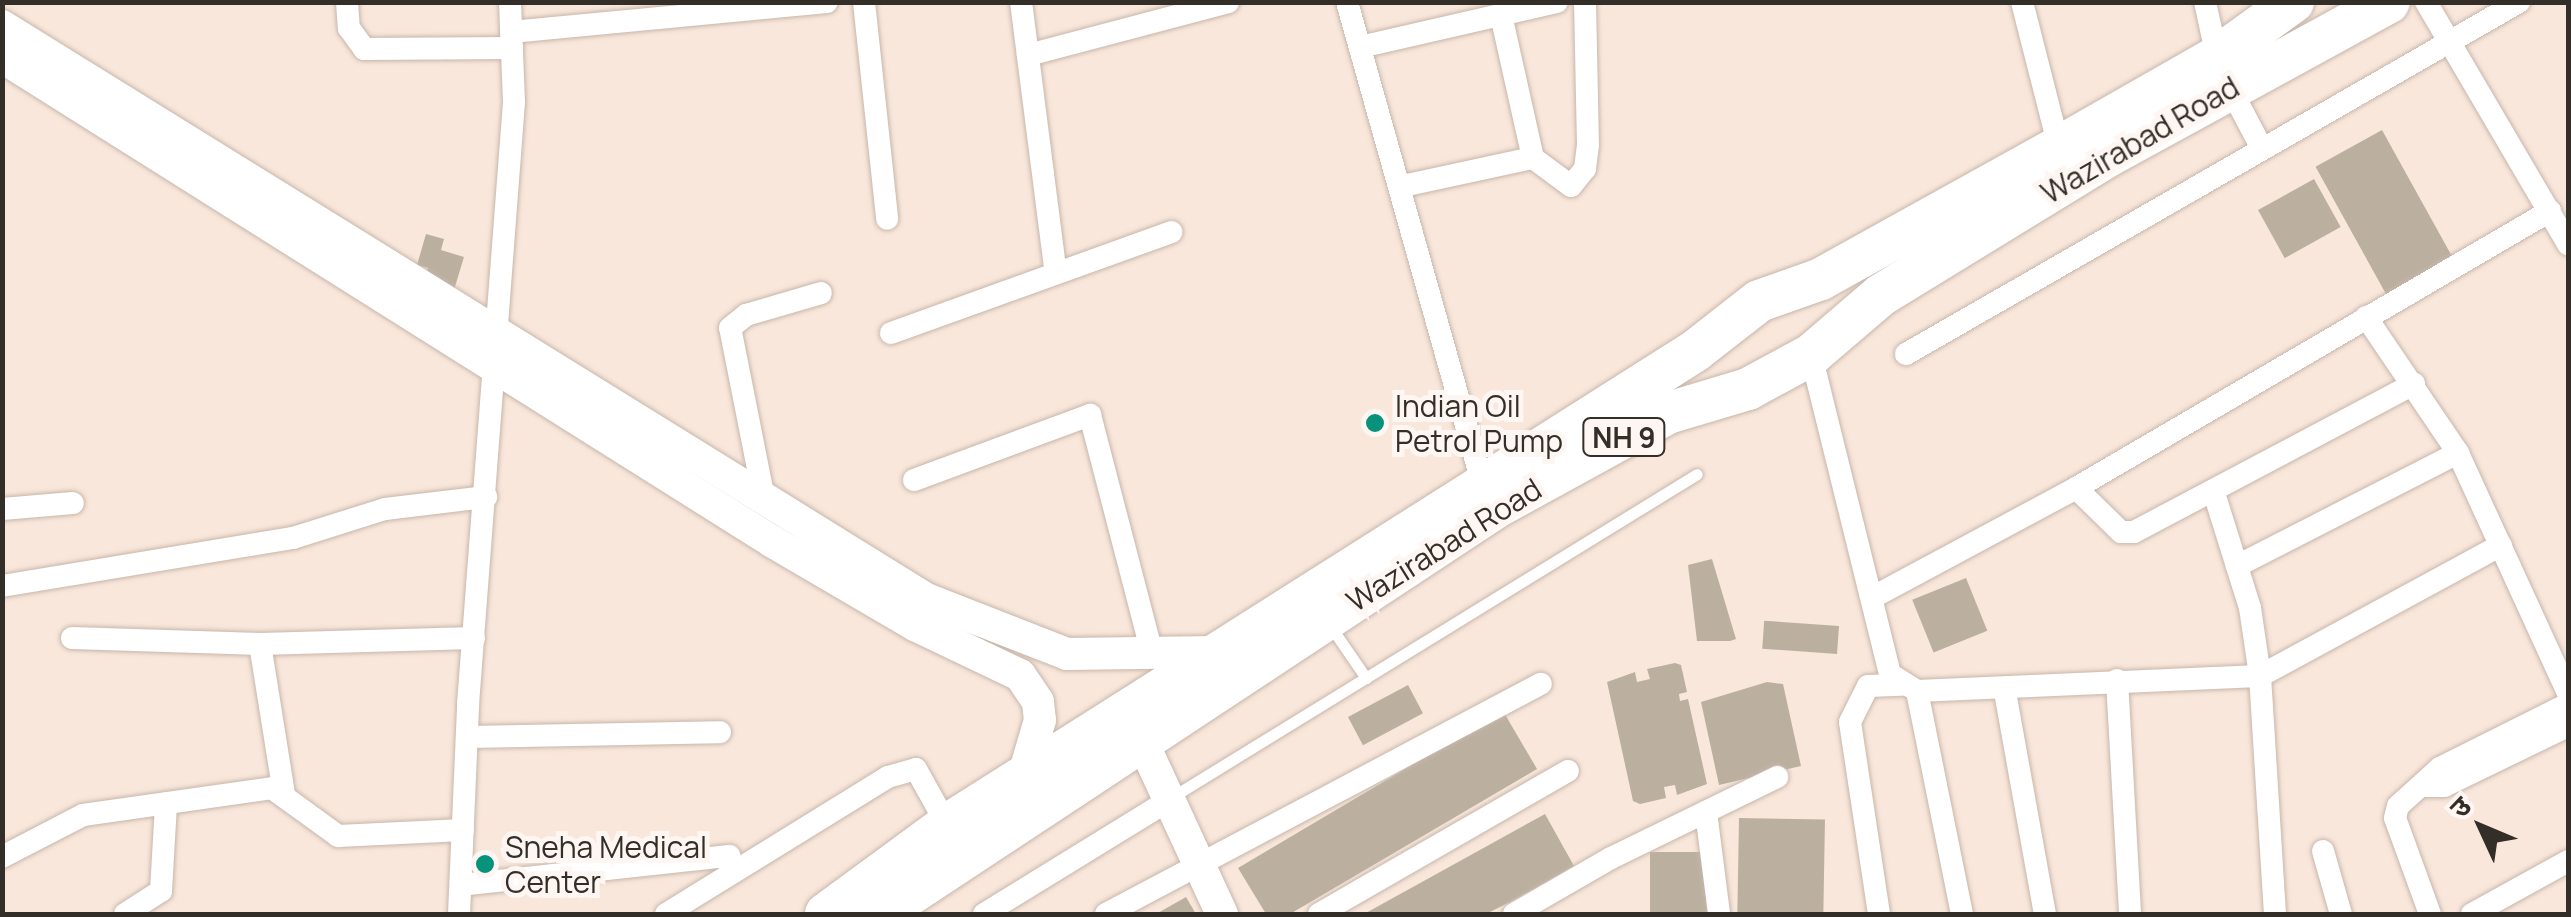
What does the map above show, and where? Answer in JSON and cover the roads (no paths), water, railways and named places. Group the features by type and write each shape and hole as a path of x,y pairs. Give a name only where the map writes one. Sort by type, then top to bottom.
{"highway":[{"name":"Wazirabad Road","path":"880,914 1498,506 1668,413 1748,389 1812,355 1881,295 2223,72 2294,2"},
{"name":"Wazirabad Road","path":"826,914 1024,774 1714,335 1759,300 1821,279 2059,148 2223,72 2389,2"},
{"path":"1714,335 1743,328 1762,333 1769,345 1714,397"}],"main road":[{"path":"2,26 252,198 900,616 1020,675 1038,702 1040,720 1024,774"},
{"path":"2,57 252,198"},
{"path":"498,355 926,599 1020,640 1067,654 1153,656 1215,652"},
{"path":"1142,742 1222,914"}],"street":[{"path":"347,2 349,28 364,50 512,40 827,2"},
{"path":"459,914 467,737 498,355 512,40 510,2"},
{"path":"864,2 886,219"},
{"path":"1021,2 1054,269"},
{"path":"1028,55 1228,2"},
{"path":"1347,2 1402,186 1482,481"},
{"path":"1360,47 1556,2"},
{"path":"1501,15 1533,158 1571,186 1585,169 1585,2"},
{"path":"2022,2 2059,148"},
{"path":"2205,2 2223,72 2260,145"},
{"path":"2426,2 2568,244"},
{"path":"1906,354 2260,145 2520,2"},
{"path":"1402,186 1533,158"},
{"path":"1875,596 2076,488 2550,210"},
{"path":"892,333 1054,269 1171,232"},
{"path":"765,504 730,328 746,314 820,294"},
{"path":"2366,317 2458,454 2568,693"},
{"path":"1812,355 1875,596 1890,674 1909,688 1962,914"},
{"path":"2076,488 2121,532 2134,532 2414,384"},
{"path":"914,480 1090,416 1153,656"},
{"path":"2237,566 2458,454"},
{"path":"2214,493 2237,566 2260,676 2274,914"},
{"path":"2,586 293,538 385,509 486,498"},
{"path":"2,509 73,503"},
{"path":"1879,914 1850,722 1868,686 2006,692 2117,680 2260,676 2501,546"},
{"path":"72,638 260,644 474,638"},
{"path":"260,644 284,794"},
{"path":"2117,680 2130,914"},
{"path":"1106,914 1541,684"},
{"path":"2006,692 2045,914"},
{"path":"2430,914 2395,818 2402,801 2425,786 2440,768 2568,704"},
{"path":"2425,786 2444,786 2568,726"},
{"path":"467,737 720,732"},
{"path":"666,914 888,777 916,768 947,825"},
{"path":"1319,914 1568,771"},
{"path":"1514,914 1777,778"},
{"path":"2,858 68,820 272,788 338,836 463,830"},
{"path":"984,914 1168,800"},
{"path":"124,914 161,890 166,803"},
{"path":"1706,812 1719,914"},
{"path":"2323,851 2341,914"},
{"path":"461,886 728,856"},
{"path":"2472,914 2568,861"}],"lane":[{"path":"1168,800 1697,474"},
{"path":"1326,620 1366,678"}],"place":[{"name":"Indian Oil Petrol Pump","path":"1375,423"},
{"name":"Sneha Medical Center","path":"485,864"}]}
